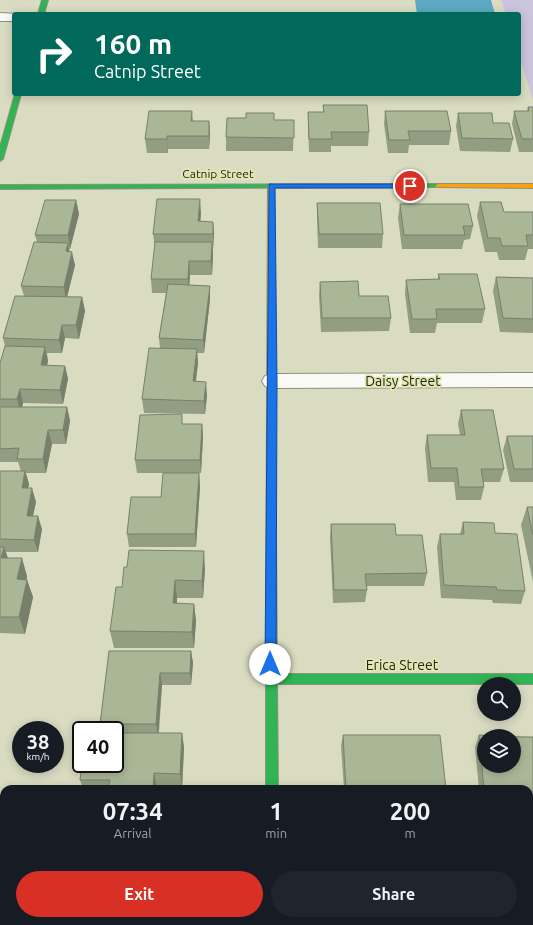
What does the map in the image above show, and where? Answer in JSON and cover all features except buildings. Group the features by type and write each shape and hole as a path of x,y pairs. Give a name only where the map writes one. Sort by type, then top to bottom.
{"street":[{"path":"42,12 45,0"},
{"path":"0,17 12,17"},
{"path":"0,159 17,96"},
{"path":"271,186 272,382 270,679 272,785"},
{"name":"Catnip Street","path":"0,187 533,186"},
{"name":"Daisy Street","path":"272,382 533,380"},
{"name":"Erica Street","path":"270,679 533,679"}],"shaded area":[{"path":"501,0 533,0 533,100 521,62 521,12 505,12"}],"water":[{"path":"415,0 491,0 494,12 417,12"}],"traffic: fast":[{"path":"42,12 45,0"},
{"path":"0,159 17,96"},
{"path":"0,187 438,186"},
{"path":"271,402 272,785"},
{"path":"270,679 533,679"}],"traffic: slow":[{"path":"271,186 271,402"},
{"path":"438,186 533,186"}],"route":[{"path":"270,664 272,382 271,186 410,186"}]}
